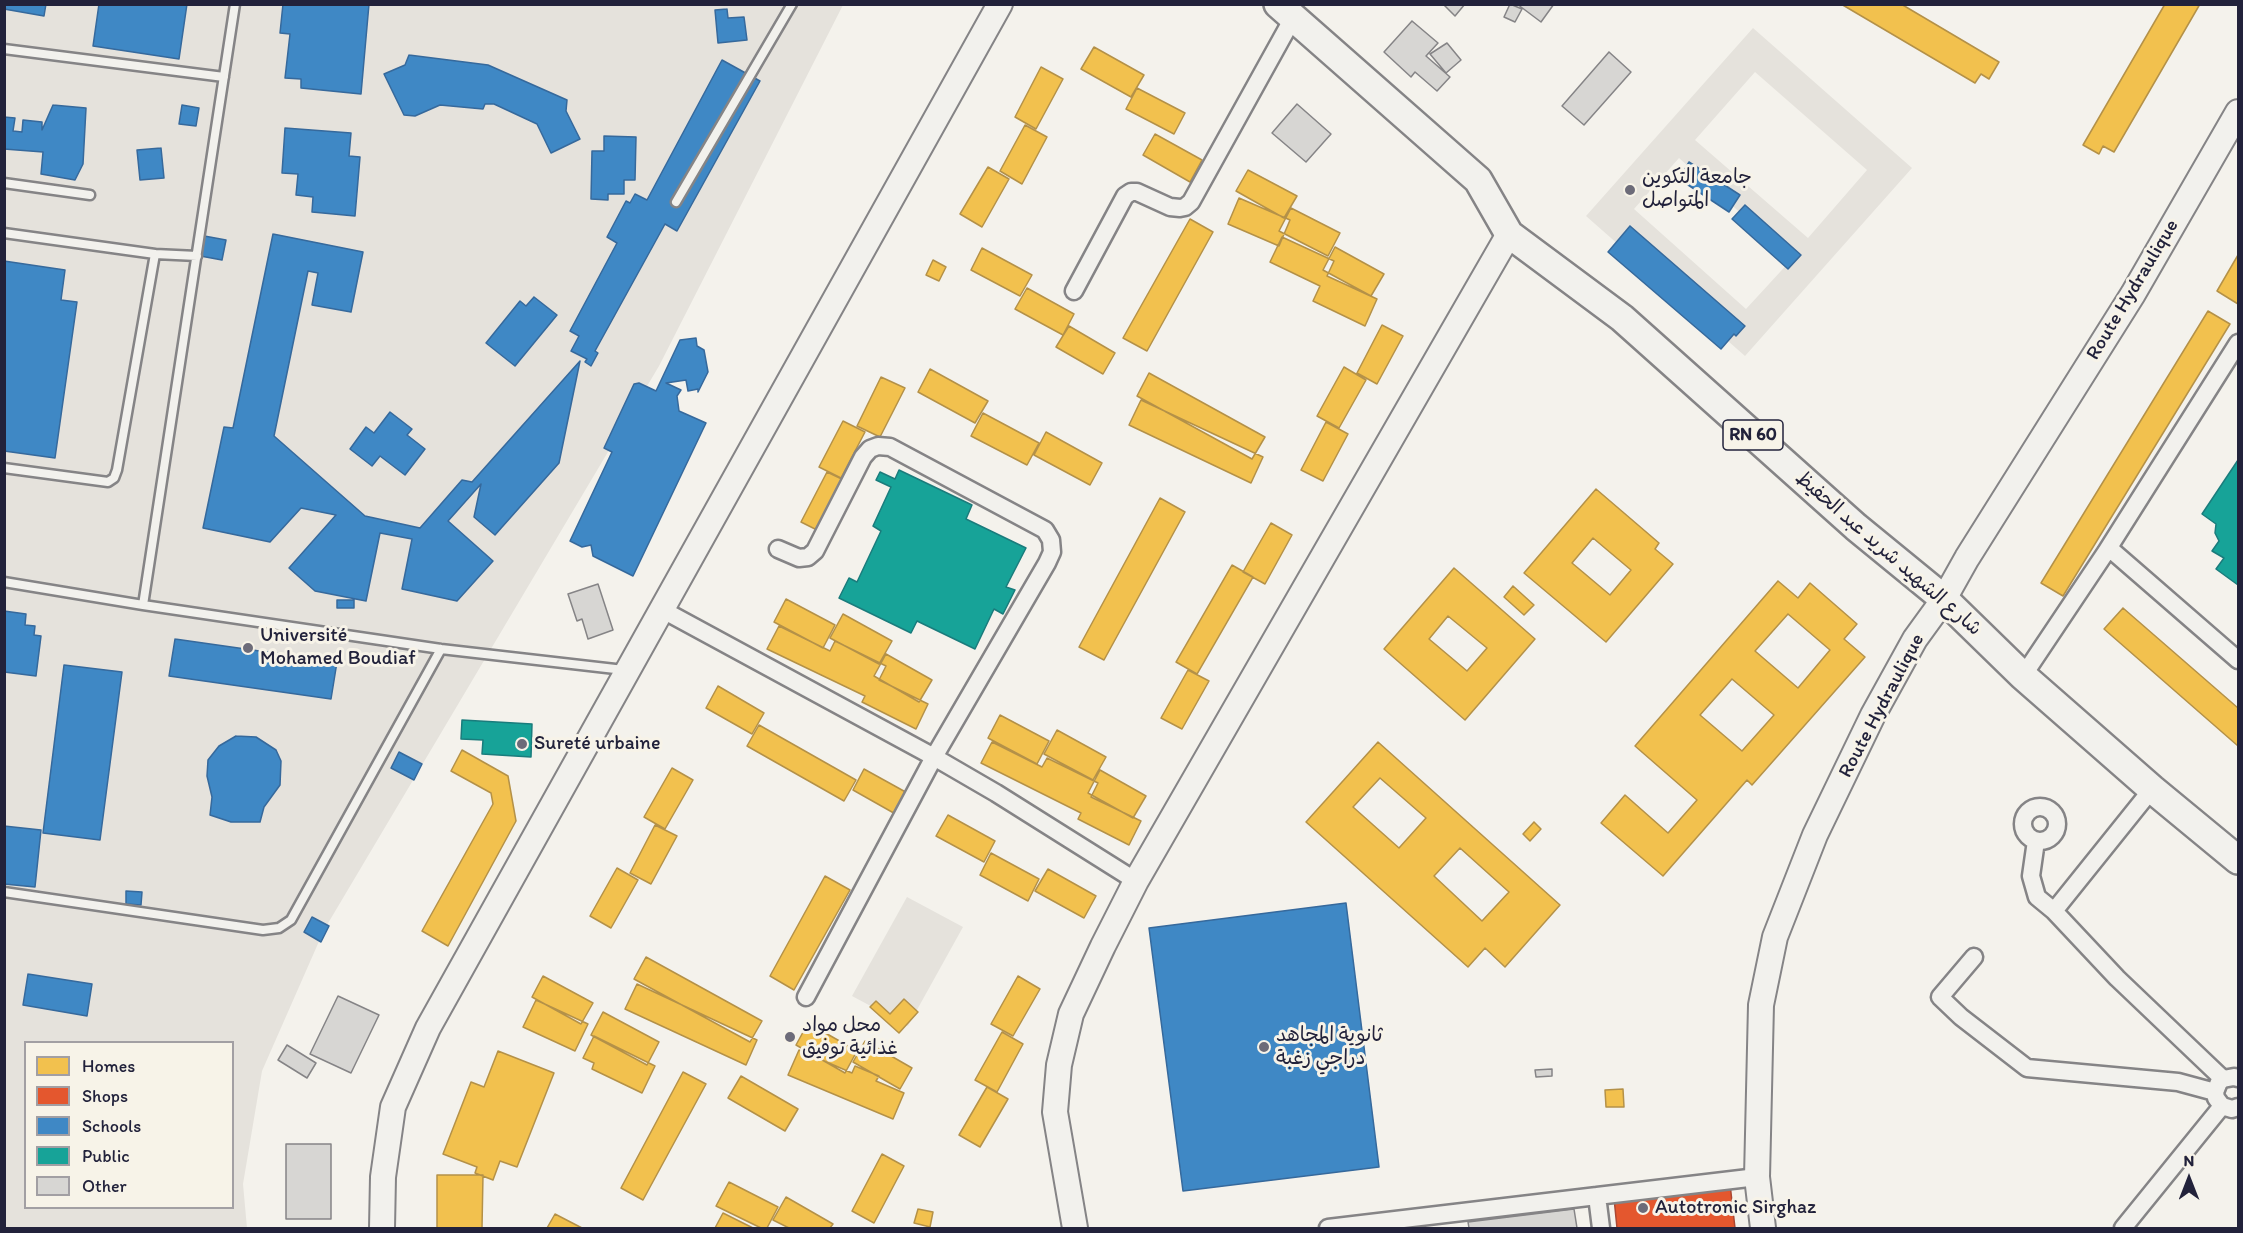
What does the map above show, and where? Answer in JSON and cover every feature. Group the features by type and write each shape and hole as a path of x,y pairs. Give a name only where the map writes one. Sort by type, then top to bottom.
{"main road":[{"path":"382,1228 383,1177 393,1107 428,1028 1000,4"},
{"name":"شارع الشهيد شريد عبد الحفيظ","path":"1286,11 1478,180 1509,234 1622,318 1856,527 1944,599 2023,676 2152,789 2238,860"},
{"name":"Route Hydraulique","path":"1763,1228 1757,1177 1761,1005 1775,936 1815,835 1874,714 1915,639 1944,599 1973,547 2133,294 2238,112"},
{"path":"1075,1228 1055,1112 1059,1065 1071,1014 1136,880 1509,234"}],"street":[{"path":"1074,291 1125,196 1131,192 1137,192 1170,207 1180,208 1191,202 1286,11"},
{"path":"2023,676 2109,548 2238,343"},
{"path":"778,549 799,558 808,557 815,551 863,457 870,449 878,446 890,447 1045,530 1051,540 1052,552 934,757 806,997"},
{"path":"2109,548 2238,660"},
{"path":"661,609 934,757 1136,880"},
{"path":"2054,911 2152,789"},
{"path":"2036,841 2031,876 2037,897 2054,911 2228,1093"},
{"path":"1974,957 1940,997 1961,1017 2027,1068 2178,1082 2228,1093"},
{"path":"2123,1228 2228,1093"},
{"path":"1328,1228 1435,1222 1597,1196 1757,1177"},
{"path":"1597,1196 1601,1228"}],"lane":[{"path":"143,605 235,4"},
{"path":"676,202 792,4"},
{"path":"4,49 224,77"},
{"path":"4,183 90,195"},
{"path":"4,233 155,254 197,256"},
{"path":"4,468 108,483 114,478 155,254"},
{"path":"4,582 441,649 628,670"},
{"path":"4,892 262,930 279,928 291,920 441,649"}],"shaded area":[{"name":"Université Mohamed Boudiaf","path":"5,5 843,5 659,366 324,930 262,1071 243,1184 247,1228 5,1228"},
{"name":"جامعة التكوين المتواصل","path":"1753,28 1912,168 1745,356 1586,216","holes":["1755,72 1867,170 1808,238 1695,140","1679,158 1792,259 1746,309 1634,209"]},
{"path":"907,897 963,927 908,1026 852,996"}],"building: Homes":[{"path":"1841,4 1901,4 1999,62 1989,79 1981,74 1975,83"},
{"path":"2165,4 2200,4 2114,152 2103,146 2099,154 2083,145"},
{"path":"1094,47 1144,75 1131,97 1081,69"},
{"path":"1041,67 1063,79 1036,129 1015,117"},
{"path":"1137,88 1185,113 1174,134 1126,109"},
{"path":"1025,125 1047,137 1022,184 1000,171"},
{"path":"1155,134 1202,160 1190,182 1143,155"},
{"path":"988,167 1009,179 982,227 960,214"},
{"path":"1248,170 1297,196 1284,218 1236,191"},
{"path":"1239,198 1290,220 1279,246 1228,224"},
{"path":"1291,208 1340,233 1328,256 1279,231"},
{"path":"1190,219 1213,232 1147,351 1123,338"},
{"path":"1282,237 1334,261 1327,276 1377,299 1365,326 1313,301 1320,286 1270,262"},
{"path":"1335,247 1384,274 1371,296 1323,270"},
{"path":"982,248 1032,275 1020,296 971,270"},
{"path":"2238,255 2238,304 2217,291"},
{"path":"933,260 946,267 939,281 926,275"},
{"path":"1027,288 1074,314 1063,335 1015,309"},
{"path":"2208,311 2230,324 2063,596 2041,583"},
{"path":"1382,325 1403,336 1377,384 1357,373"},
{"path":"1069,326 1115,353 1103,374 1056,347"},
{"path":"1344,367 1366,380 1339,428 1317,416"},
{"path":"930,369 988,401 975,423 918,392"},
{"path":"1149,373 1265,437 1252,459 1137,396"},
{"path":"881,377 905,388 880,437 857,426"},
{"path":"1141,400 1263,457 1251,483 1129,425"},
{"path":"983,413 1039,443 1027,465 971,436"},
{"path":"843,421 865,432 841,478 819,467"},
{"path":"1326,422 1348,434 1323,481 1301,470"},
{"path":"1046,432 1102,463 1090,485 1034,455"},
{"path":"827,472 848,482 823,533 801,522"},
{"path":"1596,489 1659,543 1655,549 1673,564 1606,642 1524,573","holes":["1593,538 1631,570 1610,595 1572,563"]},
{"path":"1160,498 1185,512 1104,660 1079,647"},
{"path":"1271,523 1292,535 1265,584 1243,572"},
{"path":"1232,565 1253,577 1197,674 1176,662"},
{"path":"1454,568 1535,639 1465,720 1384,649","holes":["1448,616 1487,648 1467,671 1429,639"]},
{"path":"1778,581 1798,598 1810,583 1857,624 1844,639 1865,657 1752,785 1747,780 1663,876 1601,823 1625,795 1668,833 1697,800 1635,746","holes":["1788,614 1830,650 1798,688 1755,651","1732,679 1774,715 1742,751 1700,715"]},
{"path":"1513,586 1534,605 1524,615 1504,597"},
{"path":"786,599 835,625 823,648 774,622"},
{"path":"2123,608 2238,708 2238,746 2104,629"},
{"path":"843,614 892,641 879,664 830,638"},
{"path":"779,626 830,651 835,641 886,666 879,680 928,704 916,729 862,702 865,696 767,649"},
{"path":"886,654 932,680 919,702 874,676"},
{"path":"1188,670 1209,681 1182,729 1161,718"},
{"path":"718,686 764,713 752,734 706,708"},
{"path":"1000,715 1049,741 1037,764 988,738"},
{"path":"759,725 856,780 844,801 747,746"},
{"path":"1057,730 1106,757 1093,780 1044,754"},
{"path":"992,742 1042,767 1047,758 1098,783 1091,797 1141,821 1129,845 1078,819 1081,813 981,763"},
{"path":"1378,742 1560,905 1505,967 1485,948 1468,967 1306,822","holes":["1380,778 1426,818 1399,848 1353,807","1460,848 1509,892 1482,921 1434,876"]},
{"path":"462,750 508,776 516,821 448,946 422,931 493,804 491,793 451,771"},
{"path":"672,768 693,780 665,829 644,817"},
{"path":"864,769 911,795 899,816 853,790"},
{"path":"1100,770 1146,796 1133,818 1088,793"},
{"path":"948,815 995,841 984,862 936,836"},
{"path":"1534,822 1541,829 1530,841 1523,834"},
{"path":"655,825 677,836 651,884 630,873"},
{"path":"991,853 1039,879 1028,901 980,875"},
{"path":"617,868 638,880 611,928 590,916"},
{"path":"1048,869 1096,896 1084,918 1035,891"},
{"path":"825,876 850,890 794,990 770,976"},
{"path":"646,957 762,1021 750,1042 634,979"},
{"path":"543,976 593,1003 581,1024 532,997"},
{"path":"1018,976 1040,989 1013,1036 991,1024"},
{"path":"637,984 757,1040 746,1065 625,1009"},
{"path":"904,999 918,1012 899,1033 870,1007 876,1001 890,1014"},
{"path":"536,1000 588,1024 575,1051 523,1027"},
{"path":"603,1012 659,1042 647,1065 591,1035"},
{"path":"808,1023 857,1051 845,1073 796,1045"},
{"path":"1002,1032 1023,1044 997,1092 975,1080"},
{"path":"594,1036 655,1066 642,1093 592,1069 594,1063 583,1058"},
{"path":"865,1041 912,1068 900,1089 853,1062"},
{"path":"799,1050 852,1073 855,1066 879,1076 876,1081 904,1093 893,1119 788,1075"},
{"path":"498,1051 554,1073 517,1167 500,1161 493,1180 475,1173 477,1167 443,1154 471,1082 484,1087"},
{"path":"683,1072 706,1084 643,1200 621,1188"},
{"path":"741,1076 798,1109 785,1131 728,1098"},
{"path":"987,1087 1008,1099 980,1147 959,1135"},
{"path":"1623,1089 1624,1107 1606,1107 1605,1090"},
{"path":"882,1154 904,1166 874,1223 852,1211"},
{"path":"437,1175 483,1175 482,1228 437,1228"},
{"path":"729,1182 778,1207 767,1228 761,1228 716,1206"},
{"path":"786,1197 833,1224 830,1228 789,1228 773,1220"},
{"path":"918,1209 933,1212 930,1227 914,1223"},
{"path":"723,1213 753,1228 715,1228"},
{"path":"555,1214 582,1228 547,1228"}],"building: Shops":[{"path":"1730,1184 1735,1228 1617,1228 1614,1198"}],"building: Schools":[{"path":"4,4 46,4 44,16 4,9"},
{"path":"99,4 187,4 179,59 93,46"},
{"path":"283,4 369,4 361,94 301,88 301,79 285,78 290,34 280,33"},
{"path":"727,9 728,18 744,17 747,40 718,43 715,10"},
{"path":"409,55 488,65 567,100 566,111 580,139 551,153 537,124 494,104 485,104 483,109 440,105 415,116 404,115 384,74 405,65"},
{"path":"722,60 760,81 677,231 665,224 595,351 598,353 591,366 585,362 587,359 571,351 579,336 570,331 617,243 607,237 626,201 630,203 635,194 647,200"},
{"path":"53,105 86,108 83,164 75,180 41,174 43,152 4,149 4,117 15,118 13,131 22,132 23,120 42,122 42,130"},
{"path":"182,105 199,108 196,126 179,124"},
{"path":"285,128 351,133 349,156 360,157 355,216 312,212 313,197 296,195 298,174 282,173"},
{"path":"604,136 636,137 635,180 624,180 624,194 608,194 608,200 591,199 592,151 604,151"},
{"path":"161,148 164,178 140,180 137,150"},
{"path":"1689,162 1740,195 1729,212 1679,179"},
{"path":"1745,205 1801,255 1788,269 1732,219"},
{"path":"1630,226 1745,326 1736,336 1734,334 1721,349 1608,252"},
{"path":"273,234 363,252 351,312 312,305 318,273 308,271 274,436 365,516 420,528 462,480 472,482 580,361 559,463 495,535 474,517 481,484 448,521 493,561 457,601 402,589 412,539 380,533 366,601 315,591 289,568 336,515 301,508 270,542 203,528 224,427 233,428"},
{"path":"199,235 226,240 222,260 195,255"},
{"path":"4,261 65,270 61,300 77,302 55,458 4,451"},
{"path":"534,297 557,315 515,366 486,343 520,301 526,306"},
{"path":"696,338 697,346 704,350 708,372 698,392 698,389 688,391 686,380 666,383 681,390 677,396 679,411 706,423 633,576 593,556 591,545 582,547 570,541 612,452 604,448 634,384 639,383 656,391 680,340"},
{"path":"390,412 412,429 407,435 425,449 405,475 380,456 372,466 350,449 366,427 374,433"},
{"path":"337,600 354,600 354,608 337,608"},
{"path":"4,611 26,614 25,625 35,626 34,635 41,636 36,676 4,672"},
{"path":"175,639 337,662 331,699 169,676"},
{"path":"64,665 122,672 100,840 43,833"},
{"path":"236,736 256,737 276,750 281,761 280,785 264,807 260,822 231,822 210,815 212,797 207,776 208,760 219,746"},
{"path":"399,752 422,764 414,780 391,768"},
{"path":"4,826 41,830 35,887 4,884"},
{"path":"126,891 142,892 141,905 126,904"},
{"name":"ثانوية المجاهد دراجي زغبة","path":"1346,903 1379,1167 1183,1191 1149,928"},
{"path":"312,917 329,926 321,942 304,932"},
{"path":"28,974 92,984 87,1016 23,1005"}],"building: Public":[{"path":"2238,460 2238,585 2216,569 2224,558 2212,551 2219,541 2215,533 2216,524 2202,514"},
{"path":"899,470 972,505 966,519 1026,548 1006,587 1015,590 1003,614 994,609 975,649 917,621 911,633 839,598 849,578 857,582 881,531 873,526 891,487 876,480 880,472 895,479"},
{"path":"462,720 532,724 531,757 482,754 483,740 461,739"}],"building: Other":[{"path":"1443,4 1465,4 1455,16"},
{"path":"1510,4 1522,9 1515,22 1504,17"},
{"path":"1517,4 1554,4 1541,22"},
{"path":"1412,21 1438,43 1426,56 1450,77 1437,91 1415,72 1411,77 1384,52"},
{"path":"1447,43 1461,60 1446,73 1430,54"},
{"path":"1609,52 1631,72 1584,125 1562,106"},
{"path":"1297,104 1331,134 1306,162 1272,133"},
{"path":"598,584 613,630 588,639 582,619 577,621 568,594"},
{"path":"338,996 379,1015 351,1073 310,1054"},
{"path":"287,1045 316,1063 307,1078 278,1060"},
{"path":"1552,1069 1552,1076 1536,1077 1535,1070"},
{"path":"286,1144 331,1144 331,1219 286,1219"},
{"path":"1574,1209 1577,1228 1469,1228 1468,1222"}],"place":[{"name":"جامعة التكوين المتواصل","path":"1630,190"},
{"name":"Université Mohamed Boudiaf","path":"248,648"},
{"name":"Sureté urbaine","path":"522,744"},
{"name":"محل مواد غذائية توفيق","path":"790,1037"},
{"name":"ثانوية المجاهد دراجي زغبة","path":"1264,1047"},
{"name":"Autotronic Sirghaz","path":"1643,1208"}]}
